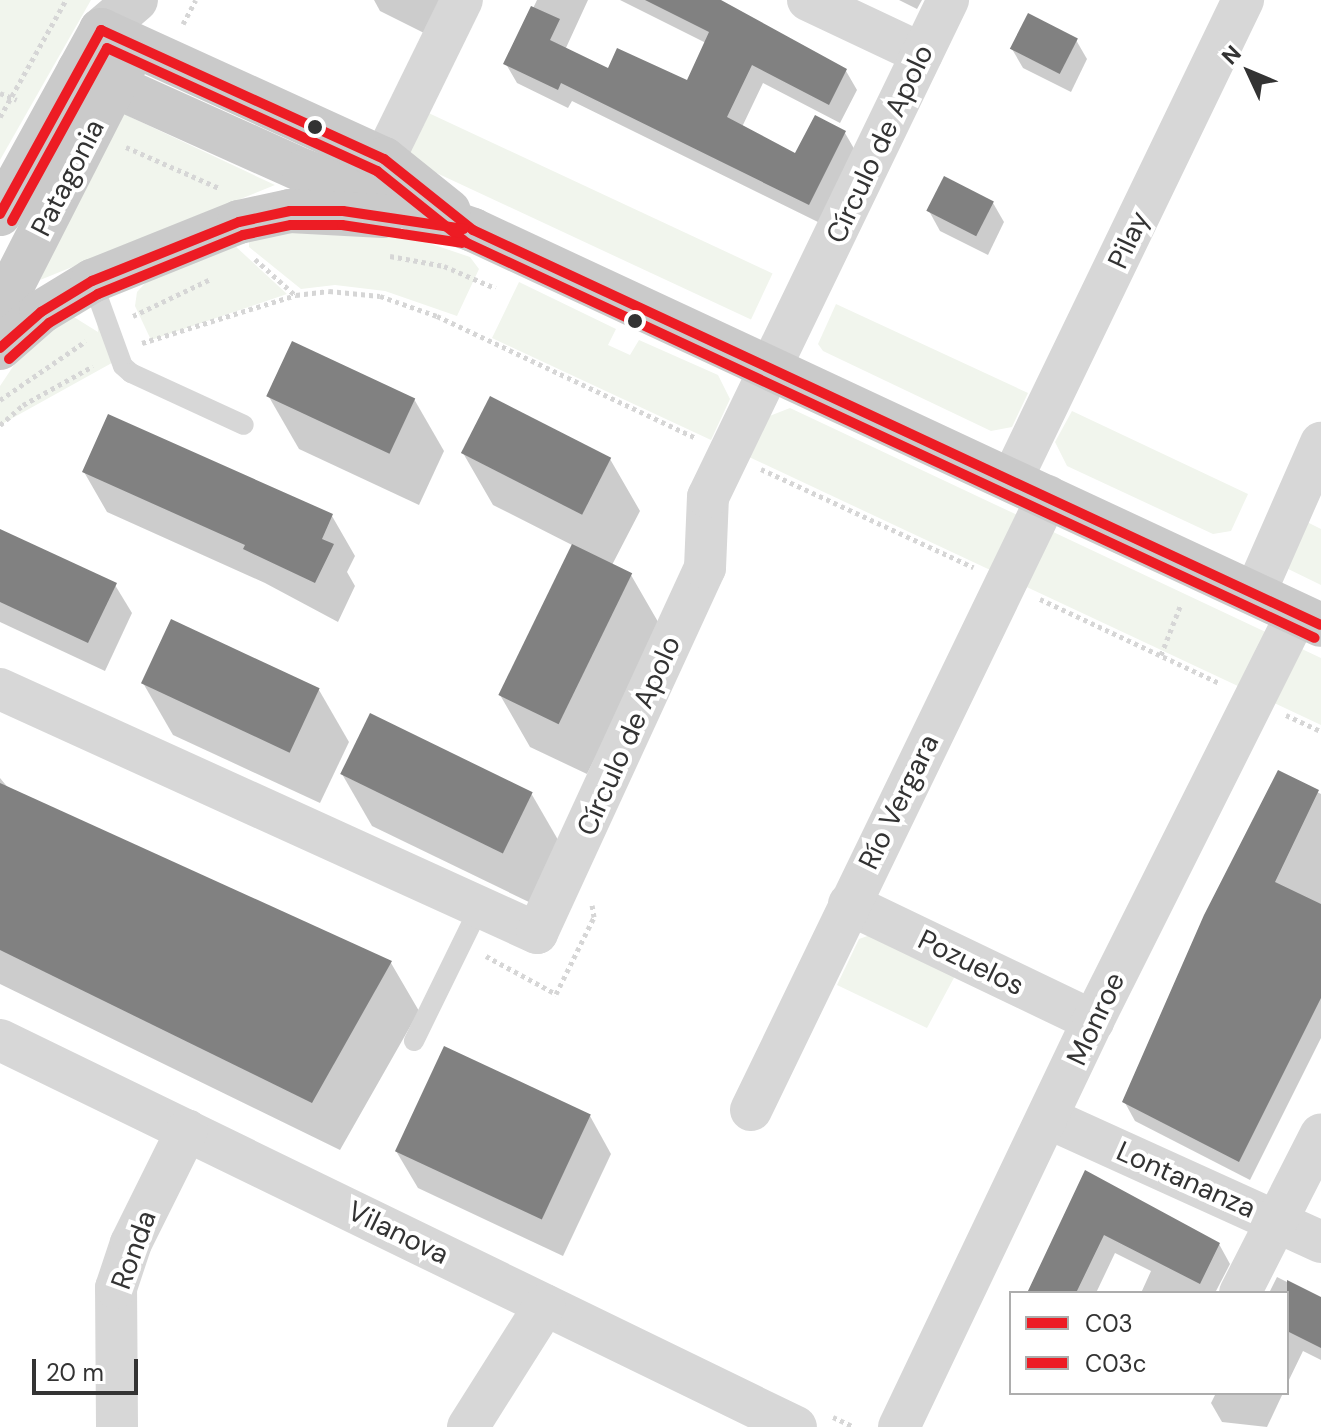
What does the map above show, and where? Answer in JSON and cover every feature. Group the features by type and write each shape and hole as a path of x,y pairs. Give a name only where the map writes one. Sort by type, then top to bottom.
{"main road":[{"path":"139,0 118,38 384,159 473,230"},
{"name":"Patagonia","path":"0,310 97,78 118,38"},
{"path":"97,78 304,171 473,230 775,367 1309,619"},
{"name":"Patagonia","path":"0,214 97,78"},
{"path":"0,348 41,312 92,281 247,240 290,211 343,211 473,230"}],"street":[{"path":"384,159 462,0"},
{"path":"808,0 922,54"},
{"name":"Círculo de Apolo","path":"0,689 537,933 554,904 705,568 708,497 775,367 948,0"},
{"name":"Pilay","path":"1030,487 1243,0"},
{"path":"1255,593 1321,443"},
{"name":"Río Vergara","path":"751,1110 1005,583 1030,487"},
{"name":"Monroe","path":"899,1427 1252,698 1309,619"},
{"name":"Pozuelos","path":"849,904 1093,1021"},
{"name":"Vilanova","path":"0,1040 796,1427"},
{"name":"Lontananza","path":"1050,1119 1321,1242"},
{"name":"Ronda","path":"117,1427 116,1288 131,1243 187,1130"},
{"path":"1241,1291 1321,1134"},
{"path":"468,1427 545,1305"}],"lane":[{"path":"92,281 119,354 131,373 244,425"},
{"path":"414,1041 480,906"}],"path":[{"path":"0,117 66,0"},
{"path":"247,240 270,256"},
{"path":"242,264 247,240"},
{"path":"247,240 296,295"},
{"path":"373,253 444,266 500,290"},
{"path":"0,400 109,327 218,276"},
{"path":"0,425 69,377 119,354 296,295 329,291 380,296 437,316 1321,731"},
{"path":"1168,594 1196,607"},
{"path":"1161,655 1182,601"}],"shaded area":[{"path":"0,0 91,0 0,160"},
{"path":"420,109 773,273 751,320 398,155"},
{"path":"124,114 275,185 40,280 113,122"},
{"path":"284,228 396,232 470,257 479,269 457,316 385,291 335,285 301,289 249,247 249,240"},
{"path":"233,244 287,294 151,340 135,306 137,292 149,279"},
{"path":"519,282 616,329 608,345 630,355 639,340 718,375 730,399 711,440 492,338"},
{"path":"836,304 1028,393 1012,427 991,431 823,351 818,344"},
{"path":"69,314 98,332 97,316 119,359 0,425 0,386 18,359"},
{"path":"790,408 1321,658 1321,725 749,457 767,417"},
{"path":"1072,411 1248,494 1231,531 1213,534 1067,466 1055,442"},
{"path":"1299,518 1321,529 1321,585 1280,565"},
{"path":"873,934 956,974 927,1028 837,985 859,939"}],"building":[{"path":"645,0 721,0 847,69 829,105 752,65 727,117 795,153 815,115 846,131 809,205 561,83 558,90 503,64 531,6 560,19 550,40 608,68 617,48 687,80 709,32"},
{"path":"1028,13 1078,38 1060,74 1010,49"},
{"path":"944,176 994,201 976,236 926,211"},
{"path":"292,341 415,398 389,454 266,396"},
{"path":"490,396 611,458 582,515 461,453"},
{"path":"108,414 333,514 322,539 334,544 315,583 243,549 245,545 82,472"},
{"path":"0,529 117,583 88,643 0,602"},
{"path":"572,544 632,573 559,724 498,695"},
{"path":"171,619 320,688 290,753 141,683"},
{"path":"370,713 533,792 503,853 340,774"},
{"path":"1278,770 1319,790 1275,882 1321,904 1321,998 1239,1162 1122,1102 1204,915"},
{"path":"0,783 392,961 312,1103 0,950"},
{"path":"444,1046 591,1114 542,1220 395,1151"},
{"path":"1085,1170 1220,1243 1200,1284 1104,1235 1077,1291 1028,1291"},
{"path":"1287,1280 1321,1297 1321,1348 1289,1332"}],"transit line":[{"name":"C03","path":"0,214 101,30 384,159 473,230 1321,625"},
{"name":"C03c","path":"12,221 107,48 377,171 467,243 1315,638"},
{"name":"C03","path":"0,348 41,312 92,281 239,222 290,211 343,211 464,229"},
{"name":"C03c","path":"9,359 49,323 98,294 243,235 291,225 342,225 462,243"}]}
